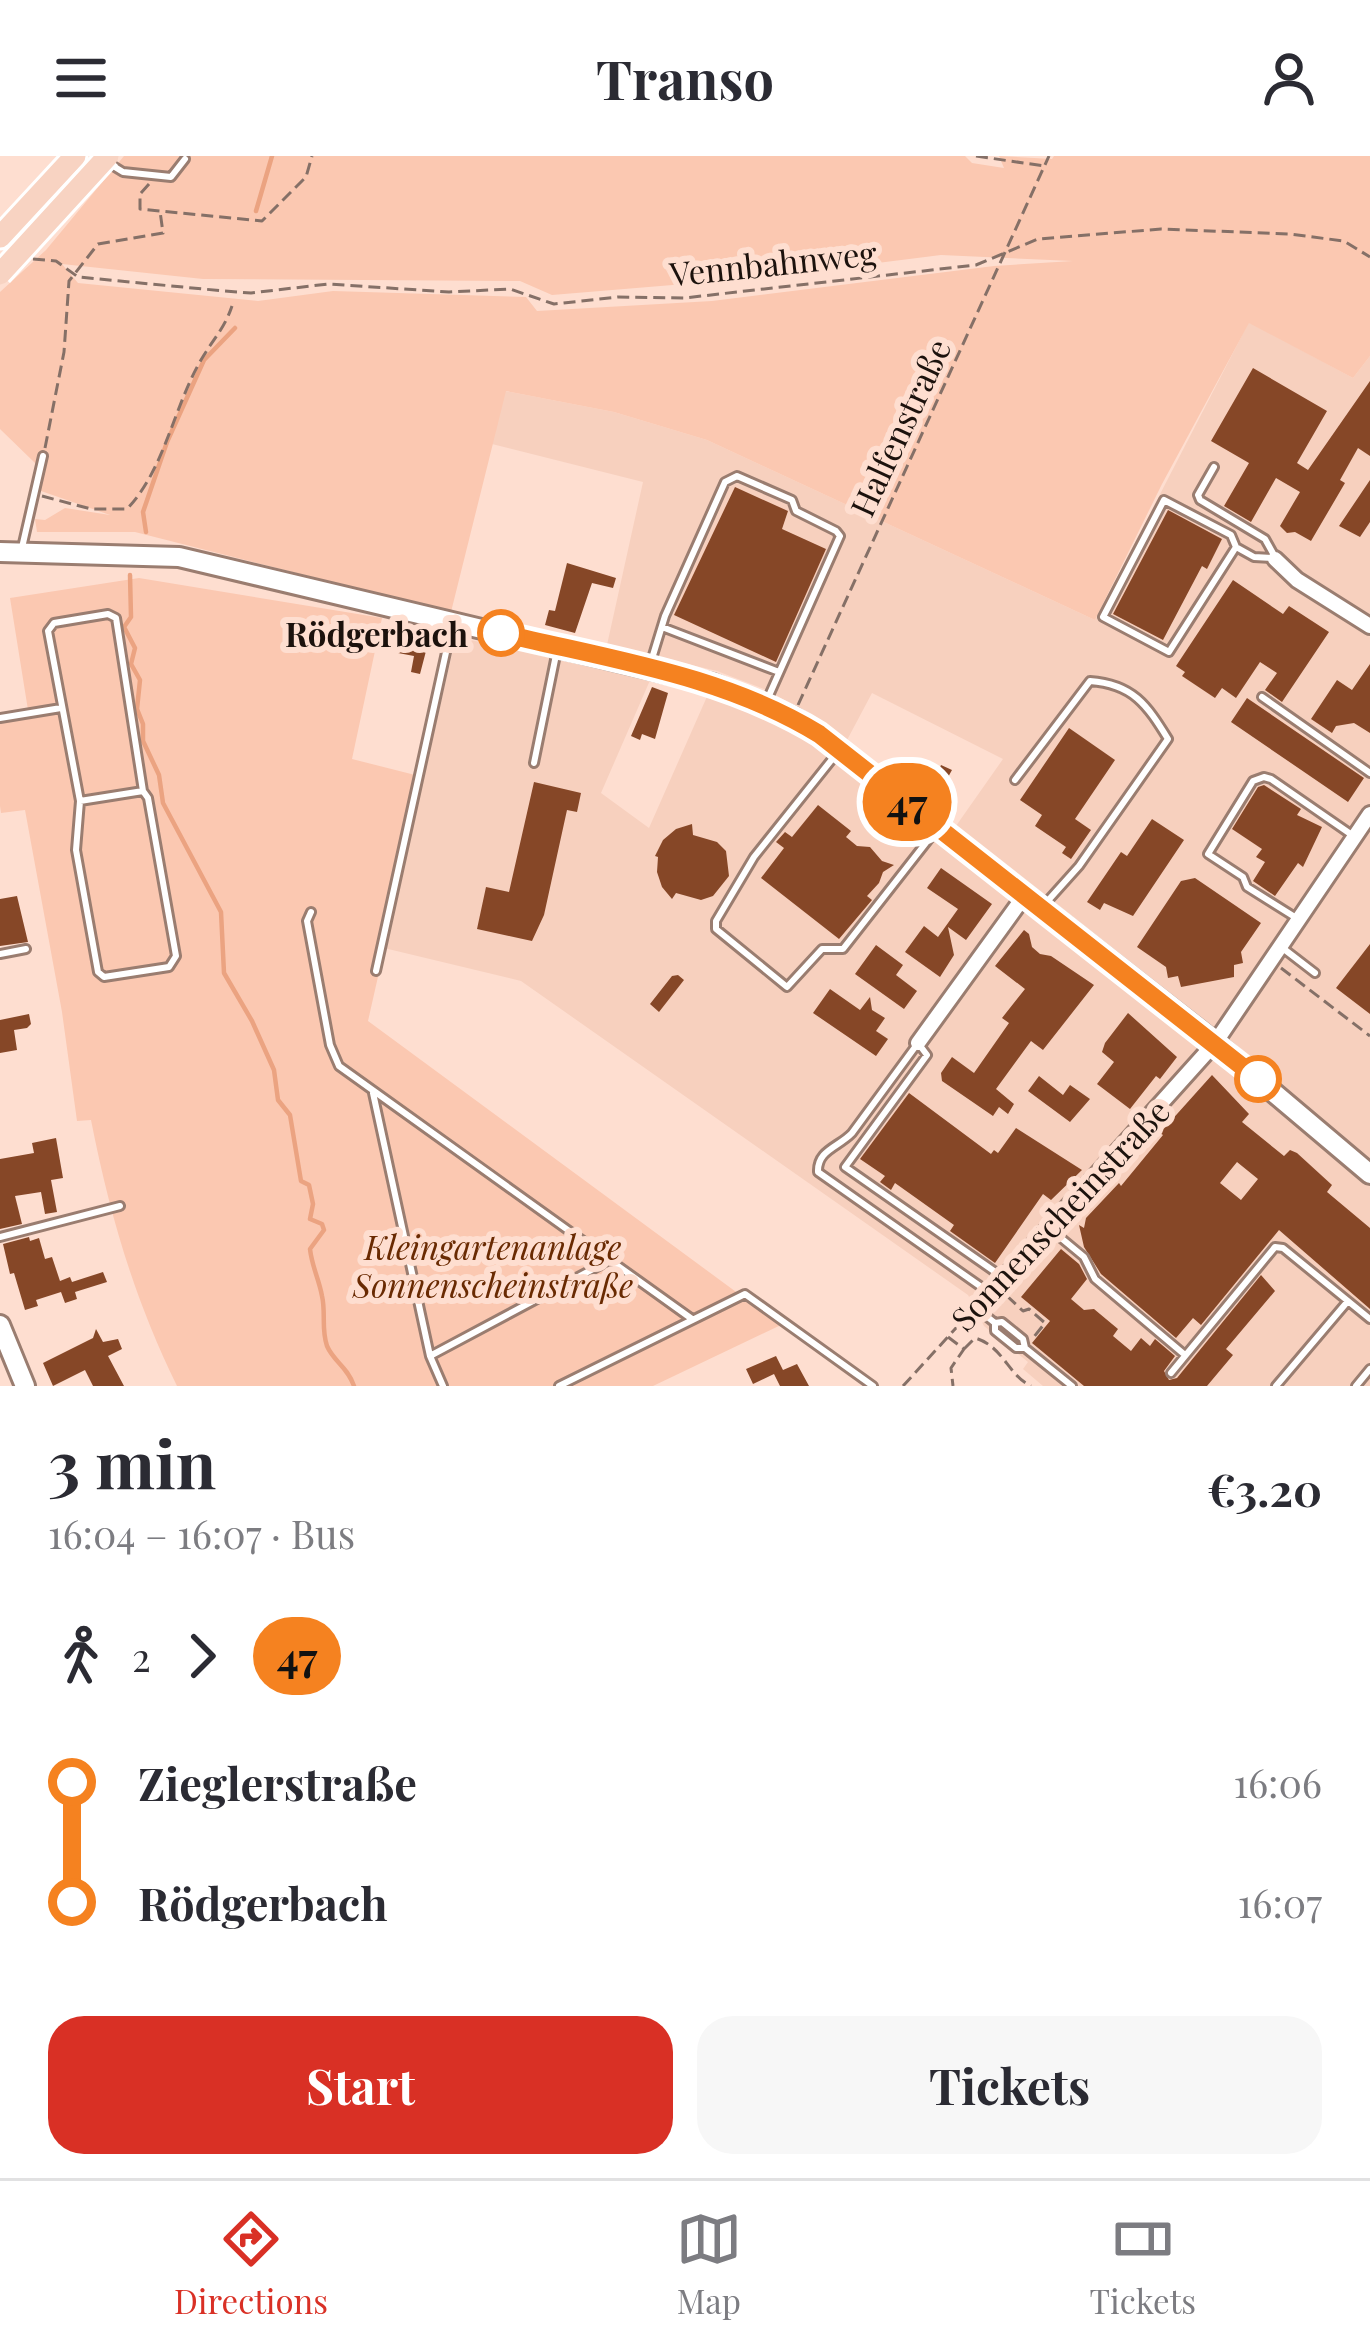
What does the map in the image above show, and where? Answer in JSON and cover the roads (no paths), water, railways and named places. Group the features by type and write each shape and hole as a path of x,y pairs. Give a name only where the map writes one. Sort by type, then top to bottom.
{"main road":[{"path":"0,237 75,156"},
{"path":"0,274 108,156"}],"street":[{"path":"10,553 179,557 713,684 792,717 1215,1043 1370,1174"},
{"path":"1275,559 1297,580 1368,619"},
{"name":"Sonnenscheinstraße","path":"977,1308 1215,1043 1370,814"},
{"path":"918,1043 1025,895"},
{"path":"0,1325 26,1386"}],"lane":[{"path":"96,156 123,172 170,177 184,159"},
{"path":"10,553 35,494 43,456"},
{"path":"1214,466 1198,494 1201,500 1265,539 1275,559"},
{"path":"649,668 724,482 737,476 792,500 796,511 840,536 764,705"},
{"path":"1236,547 1169,652 1103,616 1164,500 1232,535 1236,547 1254,557 1275,559"},
{"path":"108,614 116,618 143,791 176,956 169,967 104,977 98,972 76,850 80,801 48,631 54,623 108,614"},
{"path":"376,971 453,622"},
{"path":"662,627 779,673"},
{"path":"534,763 558,646"},
{"path":"1015,780 1090,681 1110,682 1145,702 1168,739 1079,866 1042,908"},
{"path":"1262,697 1370,773"},
{"path":"0,718 62,708"},
{"path":"839,750 754,857 716,921 716,929 787,987 822,949 843,949 938,826"},
{"path":"1298,919 1247,887 1243,877 1208,854 1252,781 1271,779 1355,836"},
{"path":"80,801 143,791"},
{"path":"311,912 307,921 330,1045 339,1066 692,1319"},
{"path":"1280,946 1315,974"},
{"path":"0,954 26,949"},
{"path":"918,1043 926,1055 845,1167 997,1286 818,1172 823,1153 852,1133 918,1043"},
{"path":"372,1089 430,1356 443,1386"},
{"path":"0,1237 120,1206"},
{"path":"1049,1228 1084,1257 1095,1279 1185,1355"},
{"path":"1171,1373 1275,1247 1283,1248 1370,1319"},
{"path":"430,1356 610,1260"},
{"path":"559,1386 745,1294 873,1386"},
{"path":"1276,1386 1348,1301"},
{"path":"977,1308 995,1323 994,1331 1016,1348 1025,1348 1072,1386"},
{"path":"1356,1386 1370,1369"}],"waterway":[{"name":"Rödgerbach","path":"256,211 272,156"},
{"name":"Rödgerbach","path":"146,532 143,512 167,442 204,360 235,328"},
{"name":"Rödgerbach","path":"130,575 131,617 124,627 135,648 131,664 140,680 137,709 143,741 159,775 163,803 221,912 224,973 252,1021 274,1070 278,1100 290,1115 301,1181 309,1185 313,1204 310,1219 324,1230 310,1249 323,1302 325,1340 354,1386"}],"place":[{"name":"Rödgerbach","path":"501,633"}],"park label":[{"name":"Kleingartenanlage Sonnenscheinstraße","path":"493,1265"}]}
